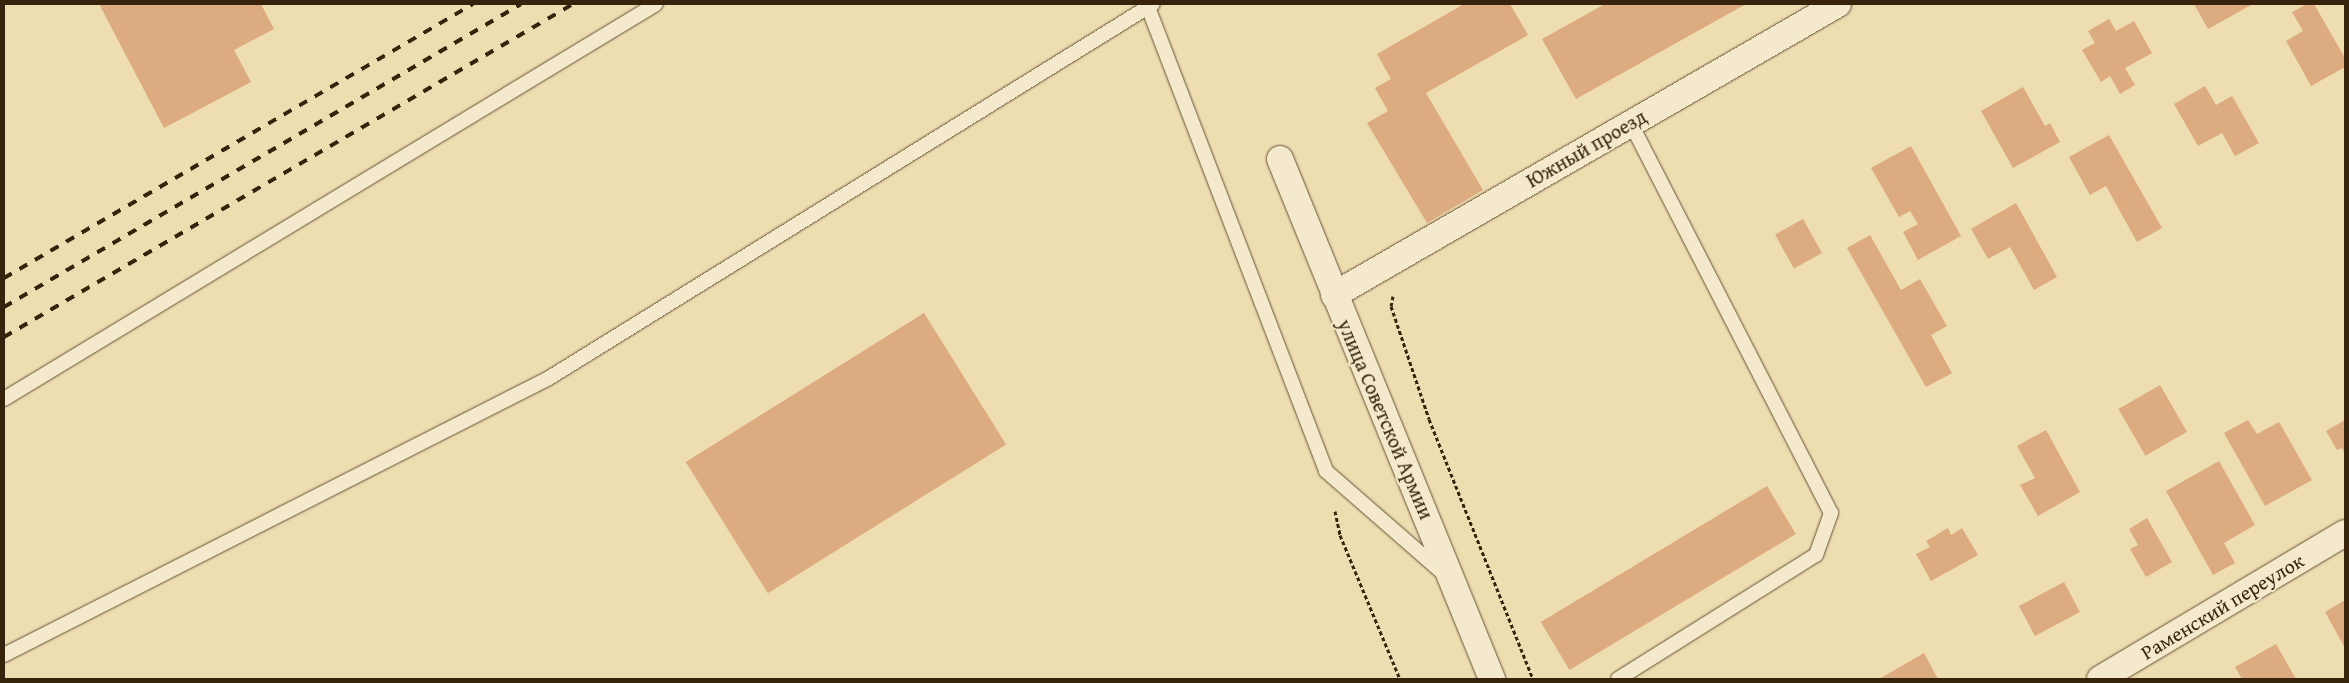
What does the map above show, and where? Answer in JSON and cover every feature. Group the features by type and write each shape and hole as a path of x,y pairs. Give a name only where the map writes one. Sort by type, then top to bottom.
{"street":[{"name":"Южный проезд","path":"1334,295 1630,122 1838,4"},
{"name":"улица Советской Армии","path":"1280,158 1334,295 1455,584 1492,679"},
{"name":"Раменский переулок","path":"2100,679 2345,533"}],"lane":[{"path":"4,399 656,4"},
{"path":"4,655 549,378 1151,6 1326,471 1455,584"},
{"path":"1618,679 1816,555 1831,513 1630,122"}],"path":[{"path":"1394,288 1391,306 1429,419 1533,679"},
{"path":"1326,471 1340,535 1400,679"}],"building":[{"path":"99,4 261,4 274,29 234,50 251,82 164,128"},
{"path":"1464,4 1510,4 1528,35 1426,93 1483,190 1427,223 1367,123 1388,111 1375,88 1391,79 1377,54"},
{"path":"1605,4 1746,4 1576,99 1542,39"},
{"path":"2194,4 2253,4 2208,29"},
{"path":"2307,4 2314,4 2345,58 2345,67 2311,86 2286,41 2303,31 2292,12"},
{"path":"2109,19 2116,31 2134,21 2152,53 2125,68 2135,85 2120,94 2110,76 2101,82 2082,50 2095,43 2088,31"},
{"path":"2205,86 2216,105 2232,96 2259,143 2235,156 2222,133 2198,146 2174,104"},
{"path":"2023,87 2045,126 2050,123 2060,142 2013,168 1981,111"},
{"path":"2109,135 2162,228 2137,242 2106,186 2090,195 2069,157"},
{"path":"1911,146 1961,236 1918,260 1903,232 1918,224 1910,211 1899,217 1871,168"},
{"path":"2016,203 2057,277 2034,290 2010,247 1988,259 1971,229"},
{"path":"1803,219 1822,253 1794,269 1775,235"},
{"path":"1870,235 1901,290 1920,279 1947,326 1931,335 1952,373 1926,387 1847,248"},
{"path":"924,313 1006,444 768,593 686,462"},
{"path":"2160,385 2187,432 2145,456 2118,409"},
{"path":"2248,420 2257,434 2279,422 2312,480 2265,506 2224,433"},
{"path":"2345,420 2345,454 2342,448 2337,450 2326,431"},
{"path":"2046,430 2080,492 2038,516 2020,485 2035,478 2017,446"},
{"path":"2219,461 2255,525 2224,543 2235,563 2213,575 2166,491"},
{"path":"1767,486 1796,534 1570,670 1541,622"},
{"path":"2147,518 2172,562 2146,577 2130,549 2138,545 2129,529"},
{"path":"1948,528 1951,535 1962,528 1978,555 1931,581 1916,554 1930,547 1926,541"},
{"path":"2064,582 2080,612 2035,636 2019,606"},
{"path":"2345,600 2345,648 2325,612"},
{"path":"2276,644 2296,679 2242,679 2235,667"},
{"path":"1924,653 1938,679 1879,679"}],"railway":[{"path":"4,278 473,4"},
{"path":"4,307 521,4"},
{"path":"4,337 573,4"}]}
